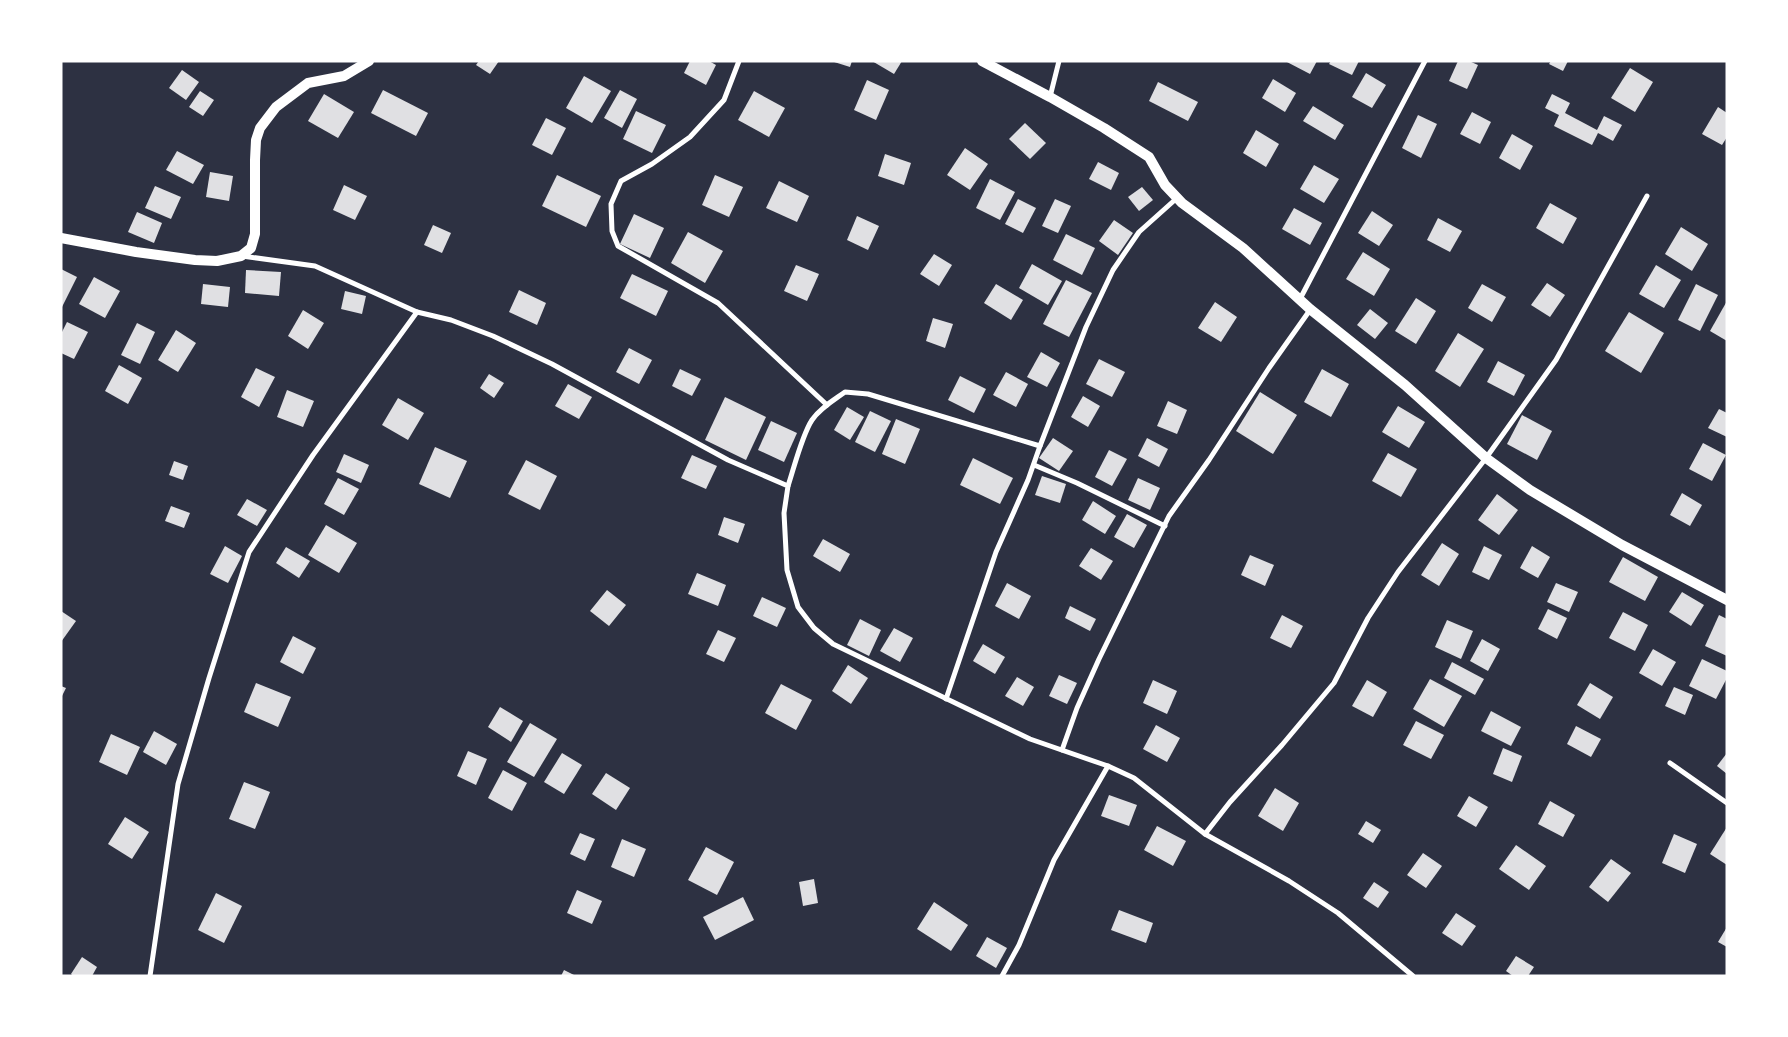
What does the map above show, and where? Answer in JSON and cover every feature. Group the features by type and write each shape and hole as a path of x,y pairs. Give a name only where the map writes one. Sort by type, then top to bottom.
{"main road":[{"path":"61,238 136,252 195,260 217,261 241,256 251,248 256,234 255,160 256,140 260,128 276,107 308,83 344,76 370,61"},
{"path":"982,61 1104,128 1149,157 1165,185 1182,203 1243,248 1310,309 1405,385 1486,458 1530,490 1613,540 1727,600"}],"street":[{"path":"738,61 724,100 690,137 652,164 621,181 611,204 612,231 618,246 718,303 827,405"},
{"path":"1050,97 1059,61"},
{"path":"1300,299 1425,61"},
{"path":"1205,834 1230,802 1282,745 1334,683 1368,618 1398,572 1486,458 1556,360 1647,196"},
{"path":"946,699 996,552 1034,466 1086,327 1113,270 1139,232 1177,197"},
{"path":"241,256 315,266 416,312 493,336 552,364 728,460 788,486"},
{"path":"1062,750 1077,708 1099,659 1170,516 1310,309"},
{"path":"150,976 178,784 249,552 313,455 416,312"},
{"path":"1040,446 868,394 845,392 827,405 812,420 788,486 784,513 787,570 798,607 814,628 833,644 1030,739 1108,766 1134,778 1205,834 1289,881 1338,914 1413,976"},
{"path":"1034,466 1077,483 1165,526"},
{"path":"1670,763 1727,803"},
{"path":"1002,976 1019,945 1054,860 1108,766"}],"building":[{"path":"479,61 499,61 490,74 476,65"},
{"path":"690,61 709,61 716,65 706,85 684,73"},
{"path":"831,61 852,61 850,67"},
{"path":"872,61 902,61 894,74"},
{"path":"1285,61 1317,61 1310,74"},
{"path":"1331,61 1359,61 1352,75 1329,64"},
{"path":"1458,61 1469,61 1478,65 1467,89 1449,81"},
{"path":"1551,61 1568,61 1563,71 1549,64"},
{"path":"1630,68 1653,82 1635,112 1611,98"},
{"path":"182,70 199,82 186,100 169,88"},
{"path":"1366,73 1386,85 1372,108 1352,97"},
{"path":"584,76 611,91 592,123 566,108"},
{"path":"1273,79 1296,93 1285,112 1262,98"},
{"path":"867,80 889,90 876,120 854,110"},
{"path":"1158,82 1198,102 1188,121 1149,101"},
{"path":"383,90 428,113 416,136 371,113"},
{"path":"620,90 637,99 622,128 604,118"},
{"path":"200,91 214,100 203,116 189,107"},
{"path":"754,91 785,108 769,137 738,120"},
{"path":"324,94 354,112 338,138 308,121"},
{"path":"1552,94 1570,103 1565,113 1597,130 1604,116 1622,125 1613,141 1598,133 1592,145 1554,126 1559,115 1545,108"},
{"path":"1313,106 1344,125 1335,140 1303,121"},
{"path":"1718,107 1727,113 1727,137 1722,145 1702,134"},
{"path":"636,111 666,125 652,153 623,139"},
{"path":"1472,112 1491,122 1480,144 1460,134"},
{"path":"1418,115 1437,124 1421,158 1402,148"},
{"path":"546,118 566,128 552,155 532,145"},
{"path":"1025,123 1046,143 1030,159 1009,139"},
{"path":"1256,130 1279,144 1266,167 1243,153"},
{"path":"1512,134 1533,146 1520,170 1499,158"},
{"path":"965,148 988,164 970,190 947,175"},
{"path":"177,151 204,165 193,184 166,170"},
{"path":"885,154 911,163 904,185 878,176"},
{"path":"1098,162 1119,173 1111,190 1089,179"},
{"path":"1314,165 1339,179 1324,203 1300,189"},
{"path":"210,172 233,176 229,201 206,197"},
{"path":"557,175 601,196 586,227 542,206"},
{"path":"715,175 743,187 729,217 702,205"},
{"path":"990,179 1015,192 1000,220 976,208"},
{"path":"779,181 809,196 797,222 766,208"},
{"path":"344,185 367,196 355,220 333,210"},
{"path":"155,186 181,197 171,219 145,208"},
{"path":"1142,187 1153,200 1139,211 1128,197"},
{"path":"1018,199 1036,208 1023,233 1005,224"},
{"path":"1055,199 1071,206 1058,233 1042,226"},
{"path":"1550,203 1577,218 1563,244 1536,228"},
{"path":"1294,208 1322,223 1310,245 1282,229"},
{"path":"1372,211 1393,225 1379,246 1358,233"},
{"path":"137,212 162,223 154,243 128,232"},
{"path":"634,214 664,228 650,258 620,244"},
{"path":"857,216 879,226 868,250 847,240"},
{"path":"1438,218 1462,231 1450,252 1427,240"},
{"path":"1114,220 1133,233 1118,255 1099,241"},
{"path":"433,225 451,233 442,253 424,245"},
{"path":"1681,227 1708,244 1692,271 1665,254"},
{"path":"688,232 723,251 705,283 671,263"},
{"path":"1066,234 1095,248 1082,275 1053,260"},
{"path":"1363,252 1390,269 1374,296 1346,279"},
{"path":"934,254 952,265 939,286 920,274"},
{"path":"1032,264 1062,281 1048,305 1019,288"},
{"path":"796,265 819,274 807,301 784,291"},
{"path":"1656,265 1681,280 1664,308 1639,294"},
{"path":"61,269 77,277 61,309"},
{"path":"246,270 281,272 279,296 245,293"},
{"path":"632,274 668,291 656,316 620,298"},
{"path":"94,277 120,291 105,318 79,304"},
{"path":"1066,280 1092,293 1069,337 1043,324"},
{"path":"1547,283 1565,295 1550,317 1531,305"},
{"path":"203,284 230,287 228,307 201,304"},
{"path":"996,284 1023,300 1011,320 984,303"},
{"path":"1482,284 1506,297 1492,322 1468,308"},
{"path":"1696,284 1718,295 1700,331 1678,320"},
{"path":"519,290 546,303 537,325 509,312"},
{"path":"345,291 366,296 362,314 341,309"},
{"path":"1416,298 1436,311 1416,344 1395,331"},
{"path":"1727,301 1727,341 1710,331"},
{"path":"1215,302 1237,317 1221,342 1198,328"},
{"path":"1370,309 1388,323 1375,339 1357,325"},
{"path":"303,310 324,323 308,349 288,336"},
{"path":"1629,312 1664,333 1641,373 1605,351"},
{"path":"933,318 953,324 945,348 926,341"},
{"path":"67,322 88,332 74,359 61,353 61,334"},
{"path":"137,323 155,332 140,364 121,355"},
{"path":"176,330 196,343 178,372 158,360"},
{"path":"1458,333 1484,349 1460,387 1435,371"},
{"path":"629,348 652,360 639,384 616,372"},
{"path":"1041,352 1060,363 1047,387 1027,377"},
{"path":"1099,359 1125,372 1112,397 1086,384"},
{"path":"1498,361 1525,375 1514,396 1487,382"},
{"path":"119,365 142,378 128,404 105,391"},
{"path":"256,368 275,377 259,407 241,397"},
{"path":"680,369 701,379 692,396 672,386"},
{"path":"1322,369 1349,384 1331,417 1304,402"},
{"path":"1006,372 1028,384 1016,407 993,395"},
{"path":"489,374 504,383 494,398 480,388"},
{"path":"960,376 986,389 974,413 948,400"},
{"path":"568,384 592,397 579,419 555,406"},
{"path":"287,390 314,401 303,427 277,417"},
{"path":"1260,392 1297,415 1273,454 1236,431"},
{"path":"1083,396 1100,406 1088,427 1071,417"},
{"path":"725,397 766,417 746,460 705,440"},
{"path":"398,398 424,413 408,440 382,425"},
{"path":"1168,401 1187,410 1177,434 1157,426"},
{"path":"1398,406 1425,422 1409,448 1382,432"},
{"path":"847,407 864,417 850,440 834,430"},
{"path":"1719,409 1727,413 1727,437 1708,428"},
{"path":"870,411 891,421 875,452 855,442"},
{"path":"1522,415 1552,431 1537,460 1507,444"},
{"path":"896,419 920,429 905,464 882,454"},
{"path":"771,421 797,433 784,462 758,450"},
{"path":"1053,438 1073,451 1059,471 1039,458"},
{"path":"1147,438 1168,449 1159,467 1138,456"},
{"path":"1703,443 1726,455 1712,481 1689,469"},
{"path":"435,447 467,461 450,498 419,484"},
{"path":"1109,450 1127,459 1112,486 1095,477"},
{"path":"1388,453 1417,469 1401,497 1372,481"},
{"path":"344,454 369,465 361,483 336,472"},
{"path":"692,455 717,466 706,489 681,478"},
{"path":"973,458 1013,478 1000,504 960,485"},
{"path":"526,460 557,476 540,510 508,494"},
{"path":"174,461 188,466 183,480 169,475"},
{"path":"1042,476 1066,484 1060,503 1035,495"},
{"path":"338,478 359,489 344,515 324,504"},
{"path":"1138,478 1160,488 1150,510 1128,500"},
{"path":"1682,493 1702,505 1690,526 1670,515"},
{"path":"1497,494 1518,510 1499,535 1478,520"},
{"path":"247,499 267,510 257,526 237,515"},
{"path":"1093,501 1116,516 1105,534 1082,520"},
{"path":"171,506 190,513 184,528 165,521"},
{"path":"1127,514 1147,525 1134,548 1114,537"},
{"path":"724,517 745,524 738,543 718,535"},
{"path":"326,525 357,543 339,573 308,555"},
{"path":"823,539 850,554 840,572 813,556"},
{"path":"1442,543 1459,554 1439,586 1421,575"},
{"path":"225,546 242,556 228,583 210,574"},
{"path":"1484,546 1502,555 1489,580 1472,572"},
{"path":"1532,546 1550,557 1538,578 1520,568"},
{"path":"286,547 310,561 299,578 276,563"},
{"path":"1091,548 1113,561 1101,580 1079,566"},
{"path":"1250,555 1274,565 1265,586 1241,575"},
{"path":"1623,557 1658,577 1645,601 1609,582"},
{"path":"697,573 726,585 718,606 688,594"},
{"path":"1007,583 1031,596 1019,619 995,606"},
{"path":"1556,583 1578,592 1569,612 1547,602"},
{"path":"607,590 626,605 609,626 590,611"},
{"path":"1682,592 1704,605 1691,626 1669,612"},
{"path":"762,597 786,608 777,627 753,616"},
{"path":"1070,606 1096,619 1090,631 1065,618"},
{"path":"1548,609 1567,618 1557,639 1538,629"},
{"path":"61,611 76,621 61,642"},
{"path":"1623,612 1648,625 1635,651 1609,638"},
{"path":"1282,615 1303,626 1291,648 1270,638"},
{"path":"1719,615 1727,619 1727,656 1705,646"},
{"path":"860,619 881,630 869,656 847,645"},
{"path":"1447,620 1473,631 1461,659 1435,647"},
{"path":"894,628 913,638 900,662 880,651"},
{"path":"718,630 736,638 724,662 706,654"},
{"path":"293,636 316,648 303,674 280,662"},
{"path":"1482,639 1500,649 1488,671 1470,661"},
{"path":"983,644 1005,657 995,674 973,661"},
{"path":"1653,649 1676,662 1662,686 1639,673"},
{"path":"1702,659 1727,671 1727,678 1716,699 1689,686"},
{"path":"1452,662 1484,679 1475,695 1444,678"},
{"path":"848,665 868,678 851,704 832,691"},
{"path":"1059,675 1077,683 1067,704 1049,696"},
{"path":"1017,677 1034,687 1023,706 1005,696"},
{"path":"1430,679 1462,696 1444,727 1413,709"},
{"path":"1153,680 1177,691 1167,714 1143,703"},
{"path":"1367,680 1387,692 1373,717 1352,706"},
{"path":"256,683 291,697 278,727 244,712"},
{"path":"1590,683 1613,697 1600,719 1577,705"},
{"path":"781,684 812,700 796,730 765,713"},
{"path":"61,686 66,688 61,698"},
{"path":"1674,687 1693,695 1685,715 1665,706"},
{"path":"500,707 523,721 511,742 488,727"},
{"path":"1491,711 1521,727 1511,746 1481,731"},
{"path":"1416,721 1444,735 1431,759 1403,745"},
{"path":"530,723 557,739 534,777 507,762"},
{"path":"1156,725 1180,738 1167,762 1143,749"},
{"path":"1576,726 1601,739 1591,757 1567,744"},
{"path":"154,731 177,744 166,765 143,752"},
{"path":"111,734 140,747 127,775 99,762"},
{"path":"1503,748 1522,756 1512,782 1493,774"},
{"path":"468,751 487,759 476,785 457,776"},
{"path":"562,753 582,765 564,794 544,782"},
{"path":"1727,753 1727,774 1717,766"},
{"path":"503,770 527,783 512,811 488,798"},
{"path":"606,773 630,788 616,810 592,794"},
{"path":"244,782 270,792 255,829 229,819"},
{"path":"1275,788 1299,803 1283,831 1258,816"},
{"path":"1109,795 1137,805 1129,826 1101,816"},
{"path":"1469,796 1488,807 1476,827 1457,816"},
{"path":"1550,801 1575,815 1563,837 1538,824"},
{"path":"125,817 149,832 132,859 108,844"},
{"path":"1366,821 1381,830 1373,843 1358,834"},
{"path":"1157,826 1186,841 1173,866 1144,850"},
{"path":"1727,827 1727,865 1710,854"},
{"path":"580,833 595,839 585,861 570,854"},
{"path":"1674,834 1697,844 1685,873 1662,863"},
{"path":"622,839 646,849 634,877 611,867"},
{"path":"1516,845 1546,866 1529,890 1499,869"},
{"path":"706,847 734,862 717,895 688,880"},
{"path":"1423,853 1442,866 1426,888 1407,875"},
{"path":"1611,859 1631,873 1608,902 1589,887"},
{"path":"814,879 818,903 803,906 799,882"},
{"path":"1374,882 1389,892 1378,908 1363,898"},
{"path":"577,890 602,901 592,924 567,913"},
{"path":"216,893 242,906 224,943 198,930"},
{"path":"743,897 754,920 715,940 703,917"},
{"path":"934,902 968,925 951,951 917,929"},
{"path":"1119,910 1153,923 1146,943 1111,930"},
{"path":"1456,913 1476,926 1462,946 1442,933"},
{"path":"1727,927 1727,947 1718,942"},
{"path":"987,937 1007,948 996,968 976,956"},
{"path":"1516,956 1534,967 1528,976 1513,976 1506,971"},
{"path":"82,957 97,967 92,976 73,976 71,974"},
{"path":"564,970 576,976 561,976"}]}
